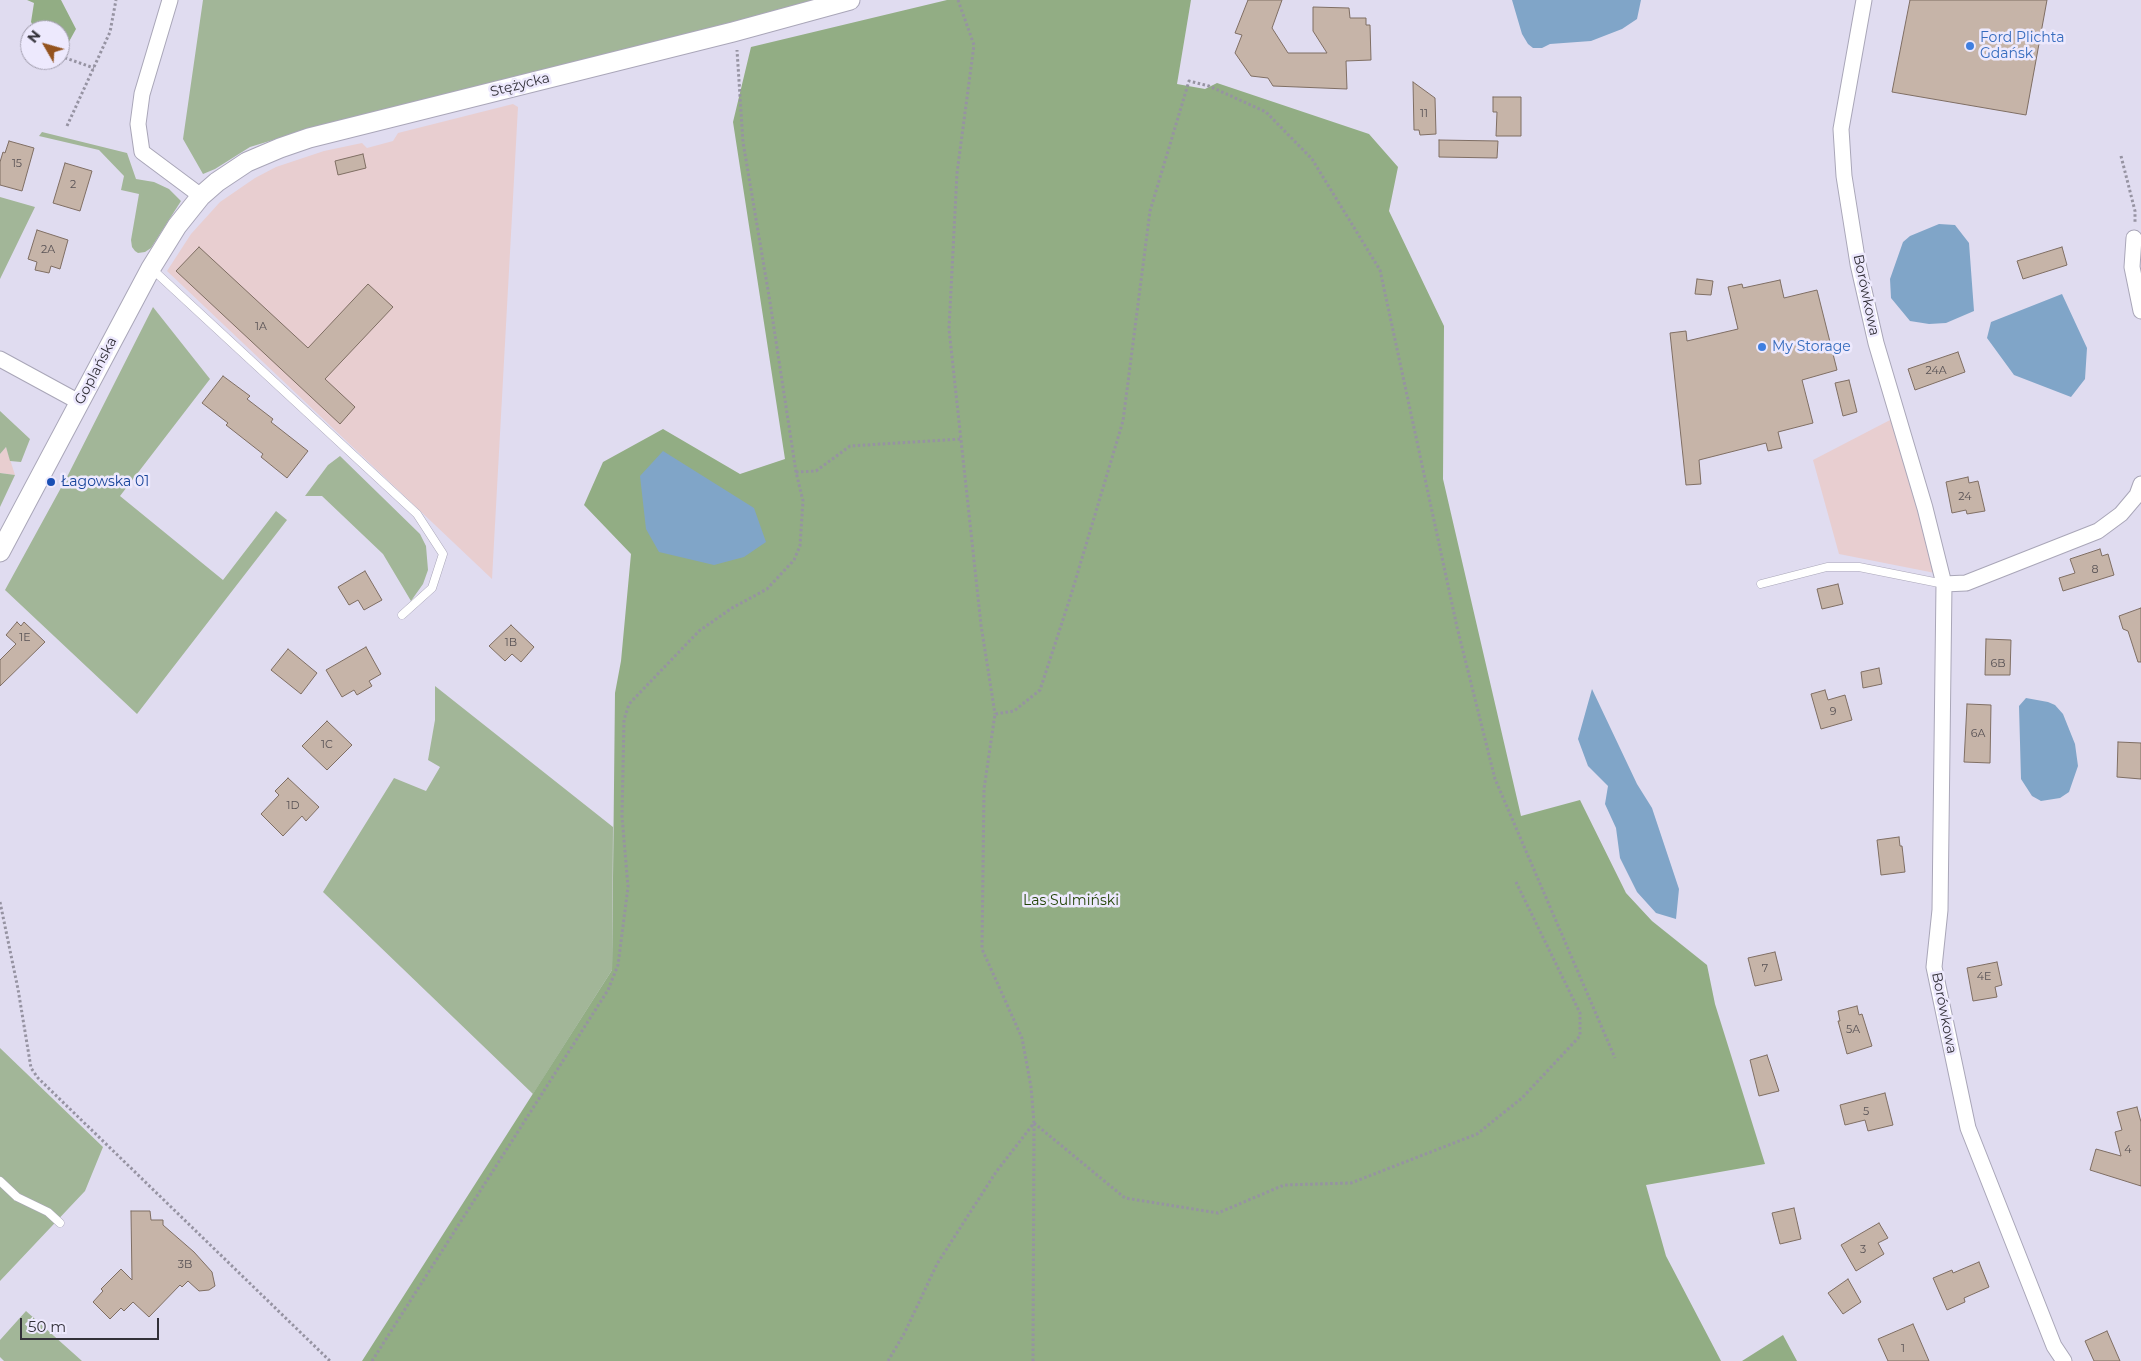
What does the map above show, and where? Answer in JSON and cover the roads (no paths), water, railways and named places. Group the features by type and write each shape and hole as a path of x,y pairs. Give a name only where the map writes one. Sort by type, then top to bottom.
{"street":[{"path":"170,0 142,94 138,124 142,152 201,196"},
{"name":"Stężycka","path":"201,196 247,162 309,138 732,32 850,0"},
{"name":"Borówkowa","path":"1864,0 1842,129 1844,176 1858,264 1876,343 1925,508 1944,584 1940,910 1934,967 1968,1128 2054,1346 2064,1361"},
{"name":"Goplańska","path":"0,552 151,268 177,226 201,196"},
{"path":"2138,238 2132,267 2141,311"},
{"path":"0,359 79,402"},
{"path":"1944,584 1966,583 2098,531 2121,514 2140,493"}],"lane":[{"path":"151,268 417,514 443,554 432,588 402,615"},
{"path":"1761,584 1826,567 1859,567 1944,584"},
{"path":"0,1181 17,1197 48,1212 60,1222"}],"water":[{"path":"1512,0 1641,0 1637,19 1622,29 1591,41 1550,44 1542,48 1533,48 1522,34"},
{"path":"1939,224 1955,225 1969,243 1974,311 1946,323 1929,324 1910,321 1891,298 1890,279 1903,242 1910,236"},
{"path":"2062,294 2087,348 2085,379 2071,397 2014,375 1987,338 1991,322"},
{"path":"663,451 754,508 766,542 744,557 714,565 659,552 646,529 640,476"},
{"path":"1592,689 1637,784 1652,808 1679,889 1676,919 1656,913 1637,892 1620,858 1616,828 1605,804 1608,786 1588,766 1578,739"},
{"path":"2026,698 2055,705 2063,714 2075,744 2078,766 2069,792 2060,798 2041,801 2032,796 2021,779 2019,706"}],"place":[{"name":"Ford Plichta Gdańsk","path":"1970,46"},
{"name":"My Storage","path":"1762,347"},
{"name":"Łagowska 01","path":"51,482"}],"park label":[{"name":"Las Sulmiński","path":"1071,901"}]}
